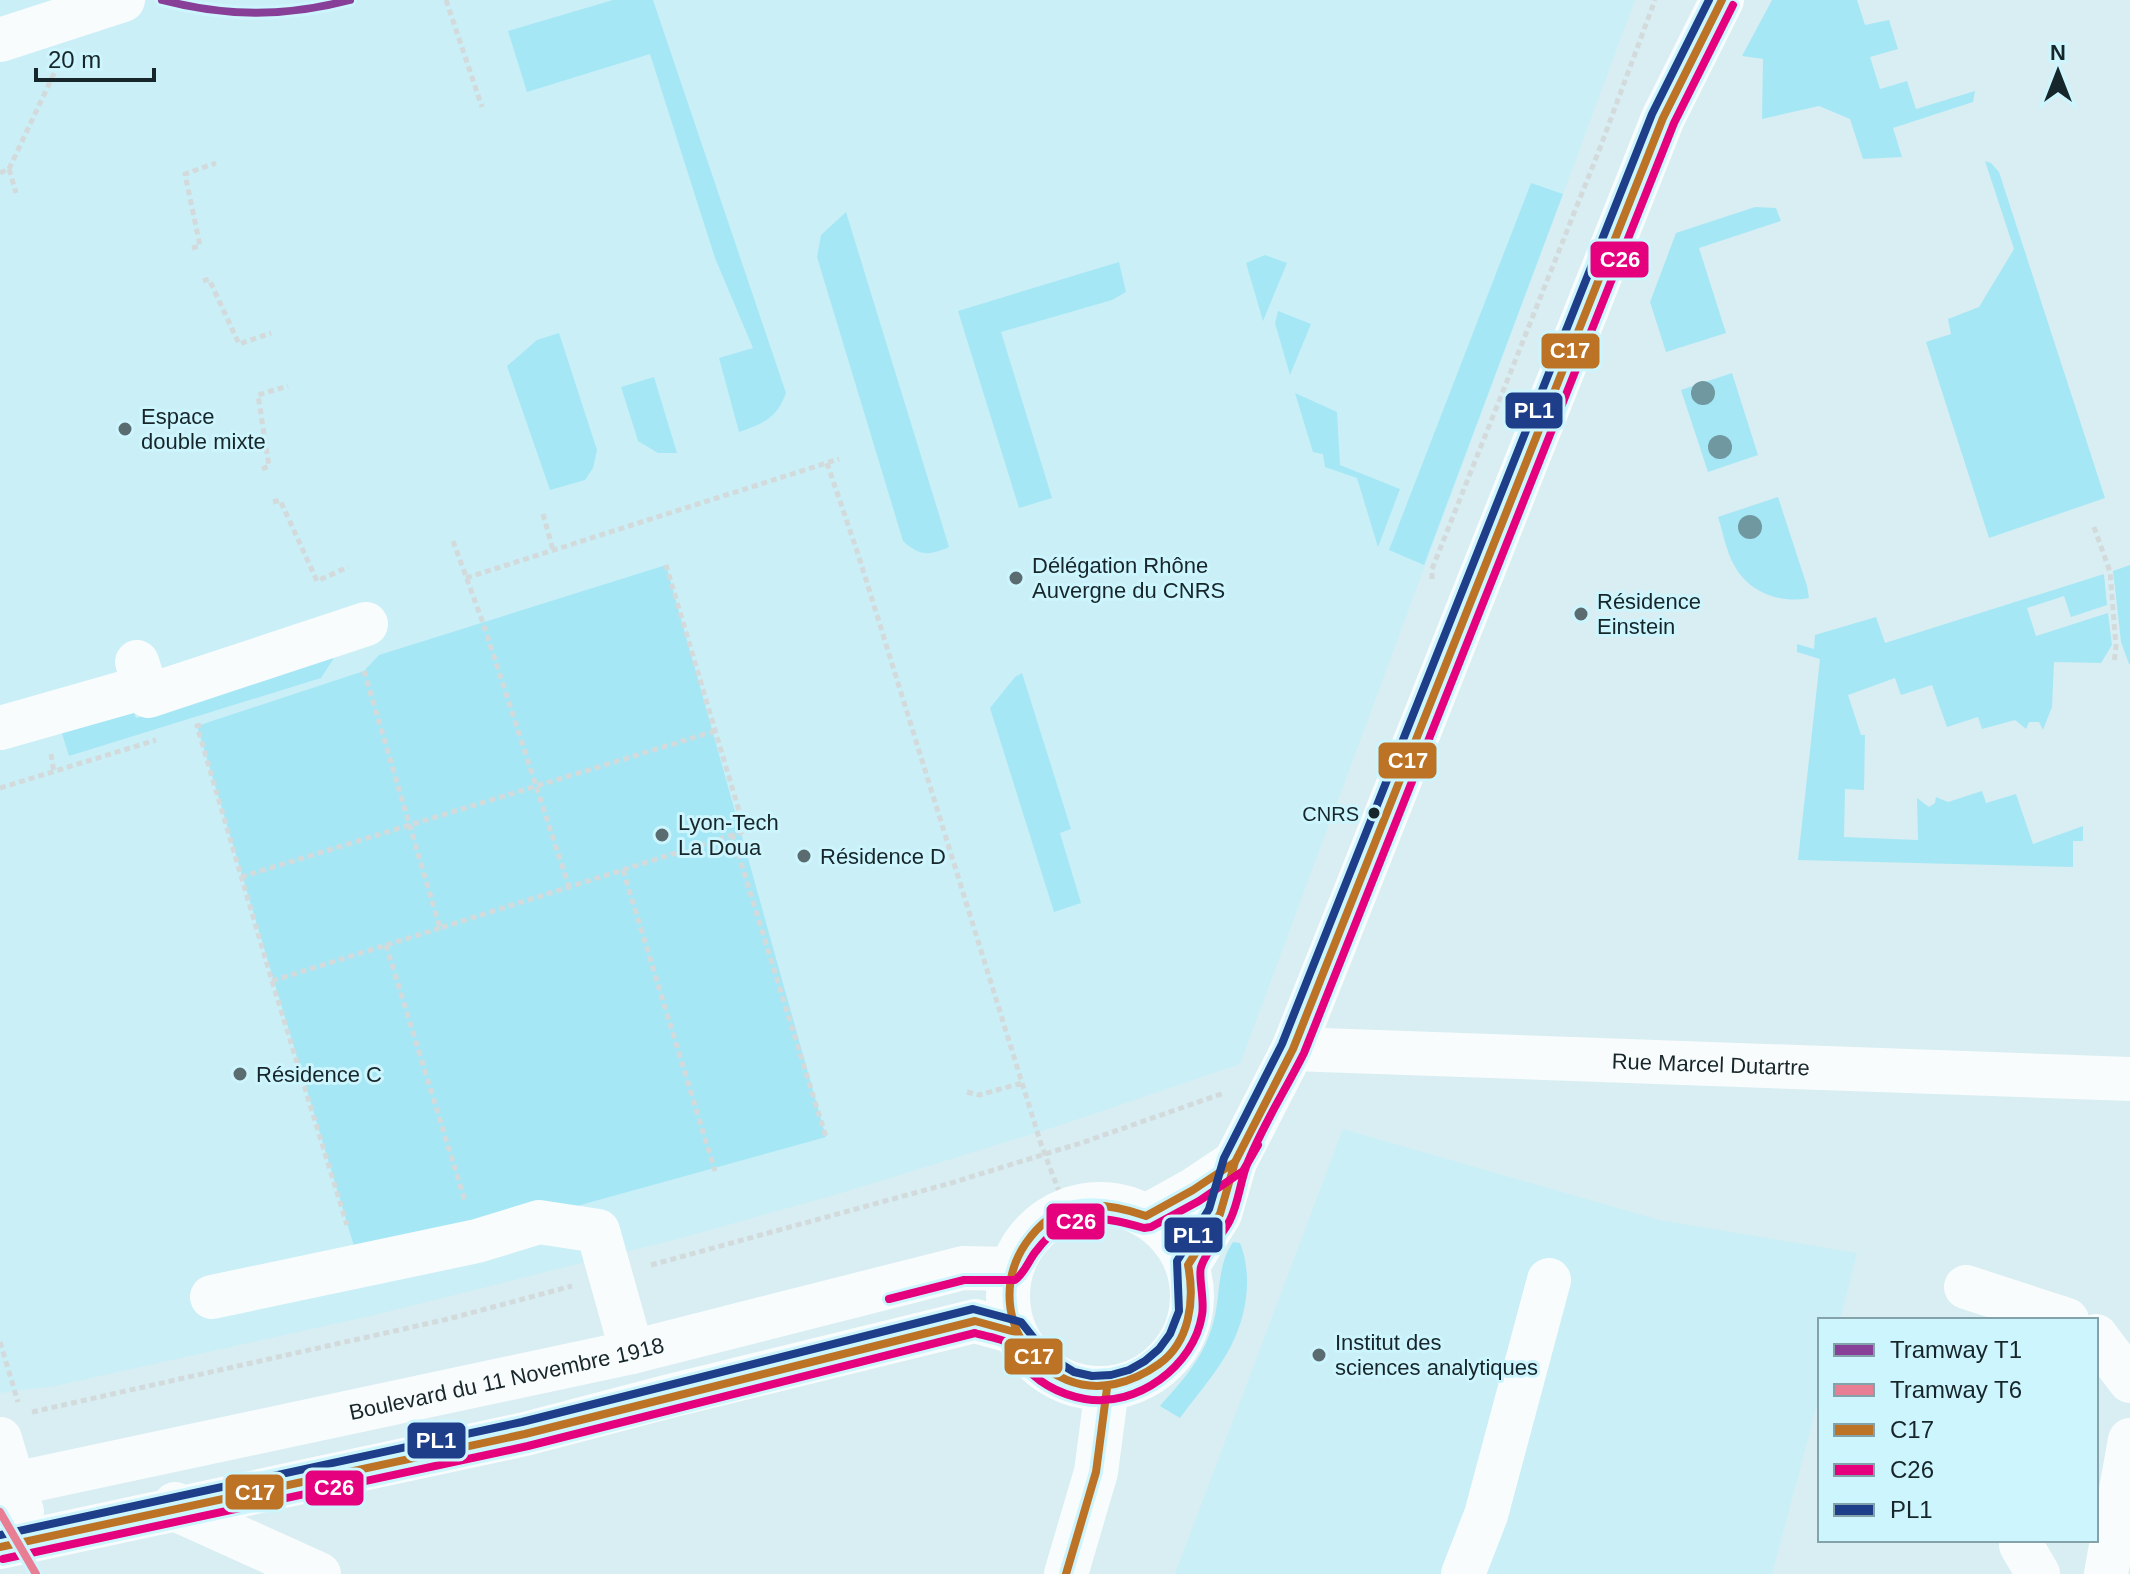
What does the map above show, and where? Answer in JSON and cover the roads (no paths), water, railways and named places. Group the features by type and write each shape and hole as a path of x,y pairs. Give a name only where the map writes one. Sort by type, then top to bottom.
{"street":[{"path":"0,40 123,0"},
{"path":"1188,1265 1220,1214 1235,1162 1293,1049 1663,118 1722,0"},
{"path":"0,728 147,673 148,696 357,598"},
{"name":"Rue Marcel Dutartre","path":"1293,1049 2130,1079"},
{"path":"1146,1216 1235,1162"},
{"path":"1093,1204 1120,1206 1146,1216 1164,1229 1178,1245 1188,1265 1193,1293 1189,1321 1178,1346 1159,1368 1135,1381 1107,1388 1078,1385 1052,1375 1030,1356 1015,1332 1008,1301 1011,1269 1023,1244 1042,1224 1066,1210 1093,1204"},
{"path":"212,1297 477,1241 539,1222 598,1231 632,1352"},
{"name":"Boulevard du 11 Novembre 1918","path":"7,1486 632,1352 963,1268 1011,1269"},
{"path":"1463,1574 1486,1515 1549,1280"},
{"path":"1966,1287 2061,1318"},
{"path":"11,1427 7,1486 15,1544 525,1434 975,1321 1015,1332"},
{"path":"2098,1339 2130,1381"},
{"path":"1066,1574 1096,1472 1107,1388"},
{"path":"2106,1574 2130,1440"},
{"path":"165,1451 177,1510"},
{"path":"177,1510 319,1574"}],"tram line":[{"name":"T1","path":"162,0 209,10 256,13 303,10 350,0"},
{"name":"T6","path":"0,1512 36,1574"}],"place":[{"name":"Espace double mixte","path":"125,429"},
{"name":"Délégation Rhône Auvergne du CNRS","path":"1016,578"},
{"name":"Résidence Einstein","path":"1581,614"},
{"name":"CNRS","path":"1374,813"},
{"name":"Lyon-Tech La Doua","path":"662,835"},
{"name":"Résidence D","path":"804,856"},
{"name":"Résidence C","path":"240,1074"},
{"name":"Institut des sciences analytiques","path":"1319,1355"}]}
